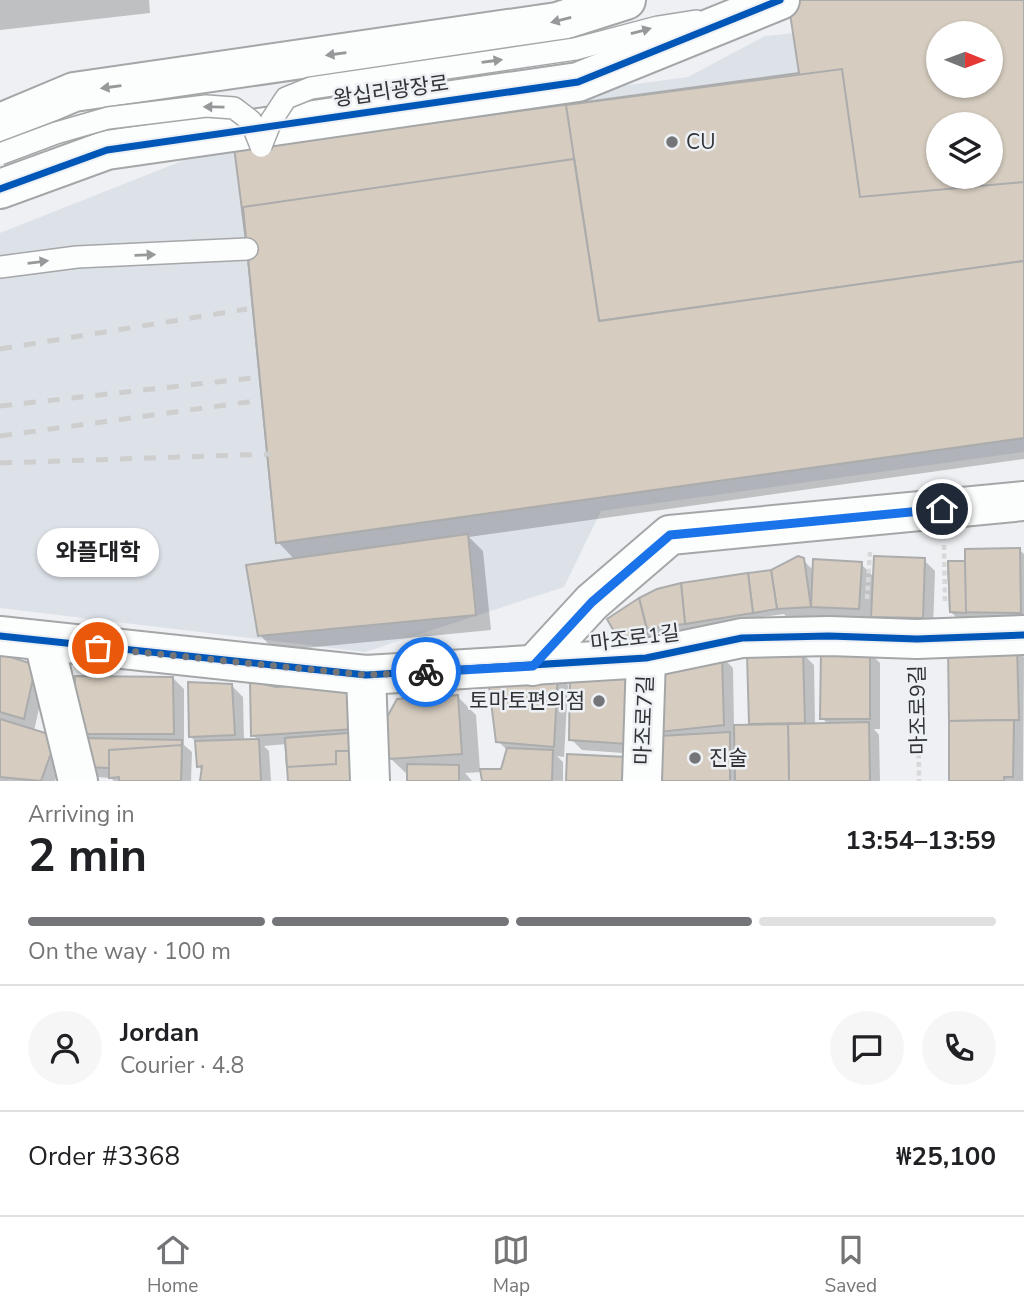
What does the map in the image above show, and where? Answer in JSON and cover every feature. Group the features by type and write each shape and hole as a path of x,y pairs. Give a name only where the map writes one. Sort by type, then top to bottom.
{"street":[{"path":"0,123 74,92 557,22 626,0"},
{"name":"왕십리광장로","path":"0,190 107,150 578,82 767,5"},
{"path":"533,666 592,602 670,535 1024,501"},
{"name":"마조로1길","path":"0,636 366,675 646,658 742,638 931,639 1024,635"},
{"path":"44,642 78,781"},
{"name":"마조로7길","path":"642,781 646,658"},
{"path":"366,675 370,781"}],"lane":[{"path":"0,154 56,133 108,118 206,106 234,108 251,121 261,146 271,121 286,98 311,88 575,49 658,27 767,5"},
{"path":"0,267 77,257 247,249"}],"path":[{"path":"866,637 870,541"}],"shaded area":[{"path":"1024,10 1024,452 601,511 564,587 365,652 0,608 0,233 245,136 688,77 765,36"}],"building":[{"path":"788,0 1024,0 1024,438 276,543 247,249 234,147 261,146 799,73"},
{"path":"842,69 860,197 947,189 1003,189 1003,184 1024,182 1024,261 599,321 566,105"},
{"path":"574,159 599,321 1024,261 1024,438 276,543 243,207"},
{"path":"468,534 476,615 258,636 246,565"},
{"path":"1020,548 1021,613 950,612 948,561 965,561 965,549"},
{"path":"798,556 804,558 811,607 777,609 771,570"},
{"path":"874,556 925,558 923,618 871,617"},
{"path":"813,559 862,562 859,609 811,607"},
{"path":"948,561 965,561 966,613 950,612"},
{"path":"771,570 777,609 753,613 748,573"},
{"path":"748,573 753,613 685,624 681,583"},
{"path":"681,583 685,624 647,629 639,598 657,589"},
{"path":"639,598 648,634 619,640 607,619"},
{"path":"1017,647 1019,720 949,721 948,648"},
{"path":"821,650 870,651 870,719 820,719"},
{"path":"803,652 805,723 749,724 747,654"},
{"path":"0,654 36,665 24,719 0,712"},
{"path":"684,655 722,655 724,725 659,732 662,677"},
{"path":"570,669 618,671 633,690 627,744 569,740"},
{"path":"558,672 554,747 496,742 488,678"},
{"path":"75,676 173,677 174,734 75,734"},
{"path":"250,681 276,687 344,683 352,695 354,729 251,736"},
{"path":"188,682 232,684 235,735 189,737"},
{"path":"458,695 462,754 388,759 386,719 397,699"},
{"path":"0,719 58,737 56,756 50,756 41,781 0,777"},
{"path":"1014,720 1013,777 1004,777 1004,781 949,781 949,721"},
{"path":"869,722 870,781 789,781 788,724"},
{"path":"788,724 789,781 735,781 734,725"},
{"path":"361,732 357,781 288,781 285,738"},
{"path":"361,732 361,751 336,751 336,764 287,767 285,738"},
{"name":"진술","path":"730,732 730,781 660,781 660,736"},
{"path":"84,738 182,740 181,781 119,781 119,777 109,778 109,768 85,767"},
{"path":"259,739 261,781 200,781 202,766 197,767 195,741"},
{"path":"182,745 181,781 119,781 119,777 109,778 109,750"},
{"path":"507,748 553,750 552,781 482,781 480,769 501,769"},
{"path":"567,754 625,757 625,781 566,781"},
{"path":"407,764 459,765 459,781 407,781"}],"railway":[{"path":"0,349 247,309"},
{"path":"0,406 252,378"},
{"path":"0,436 255,401"},
{"path":"0,463 271,454"}],"cycle path":[{"path":"0,189 107,150 578,82 780,0"},
{"path":"0,636 366,675 646,658 742,638 829,636 917,639 1024,635"}],"way so far":[{"path":"98,648 366,675 426,672"}],"place":[{"name":"CU","path":"672,142"},
{"name":"와플대학","path":"98,648"},
{"name":"토마토편의점","path":"599,701"},
{"name":"진술","path":"695,758"}],"route":[{"path":"426,672 533,666 592,602 670,535 942,509"}]}
